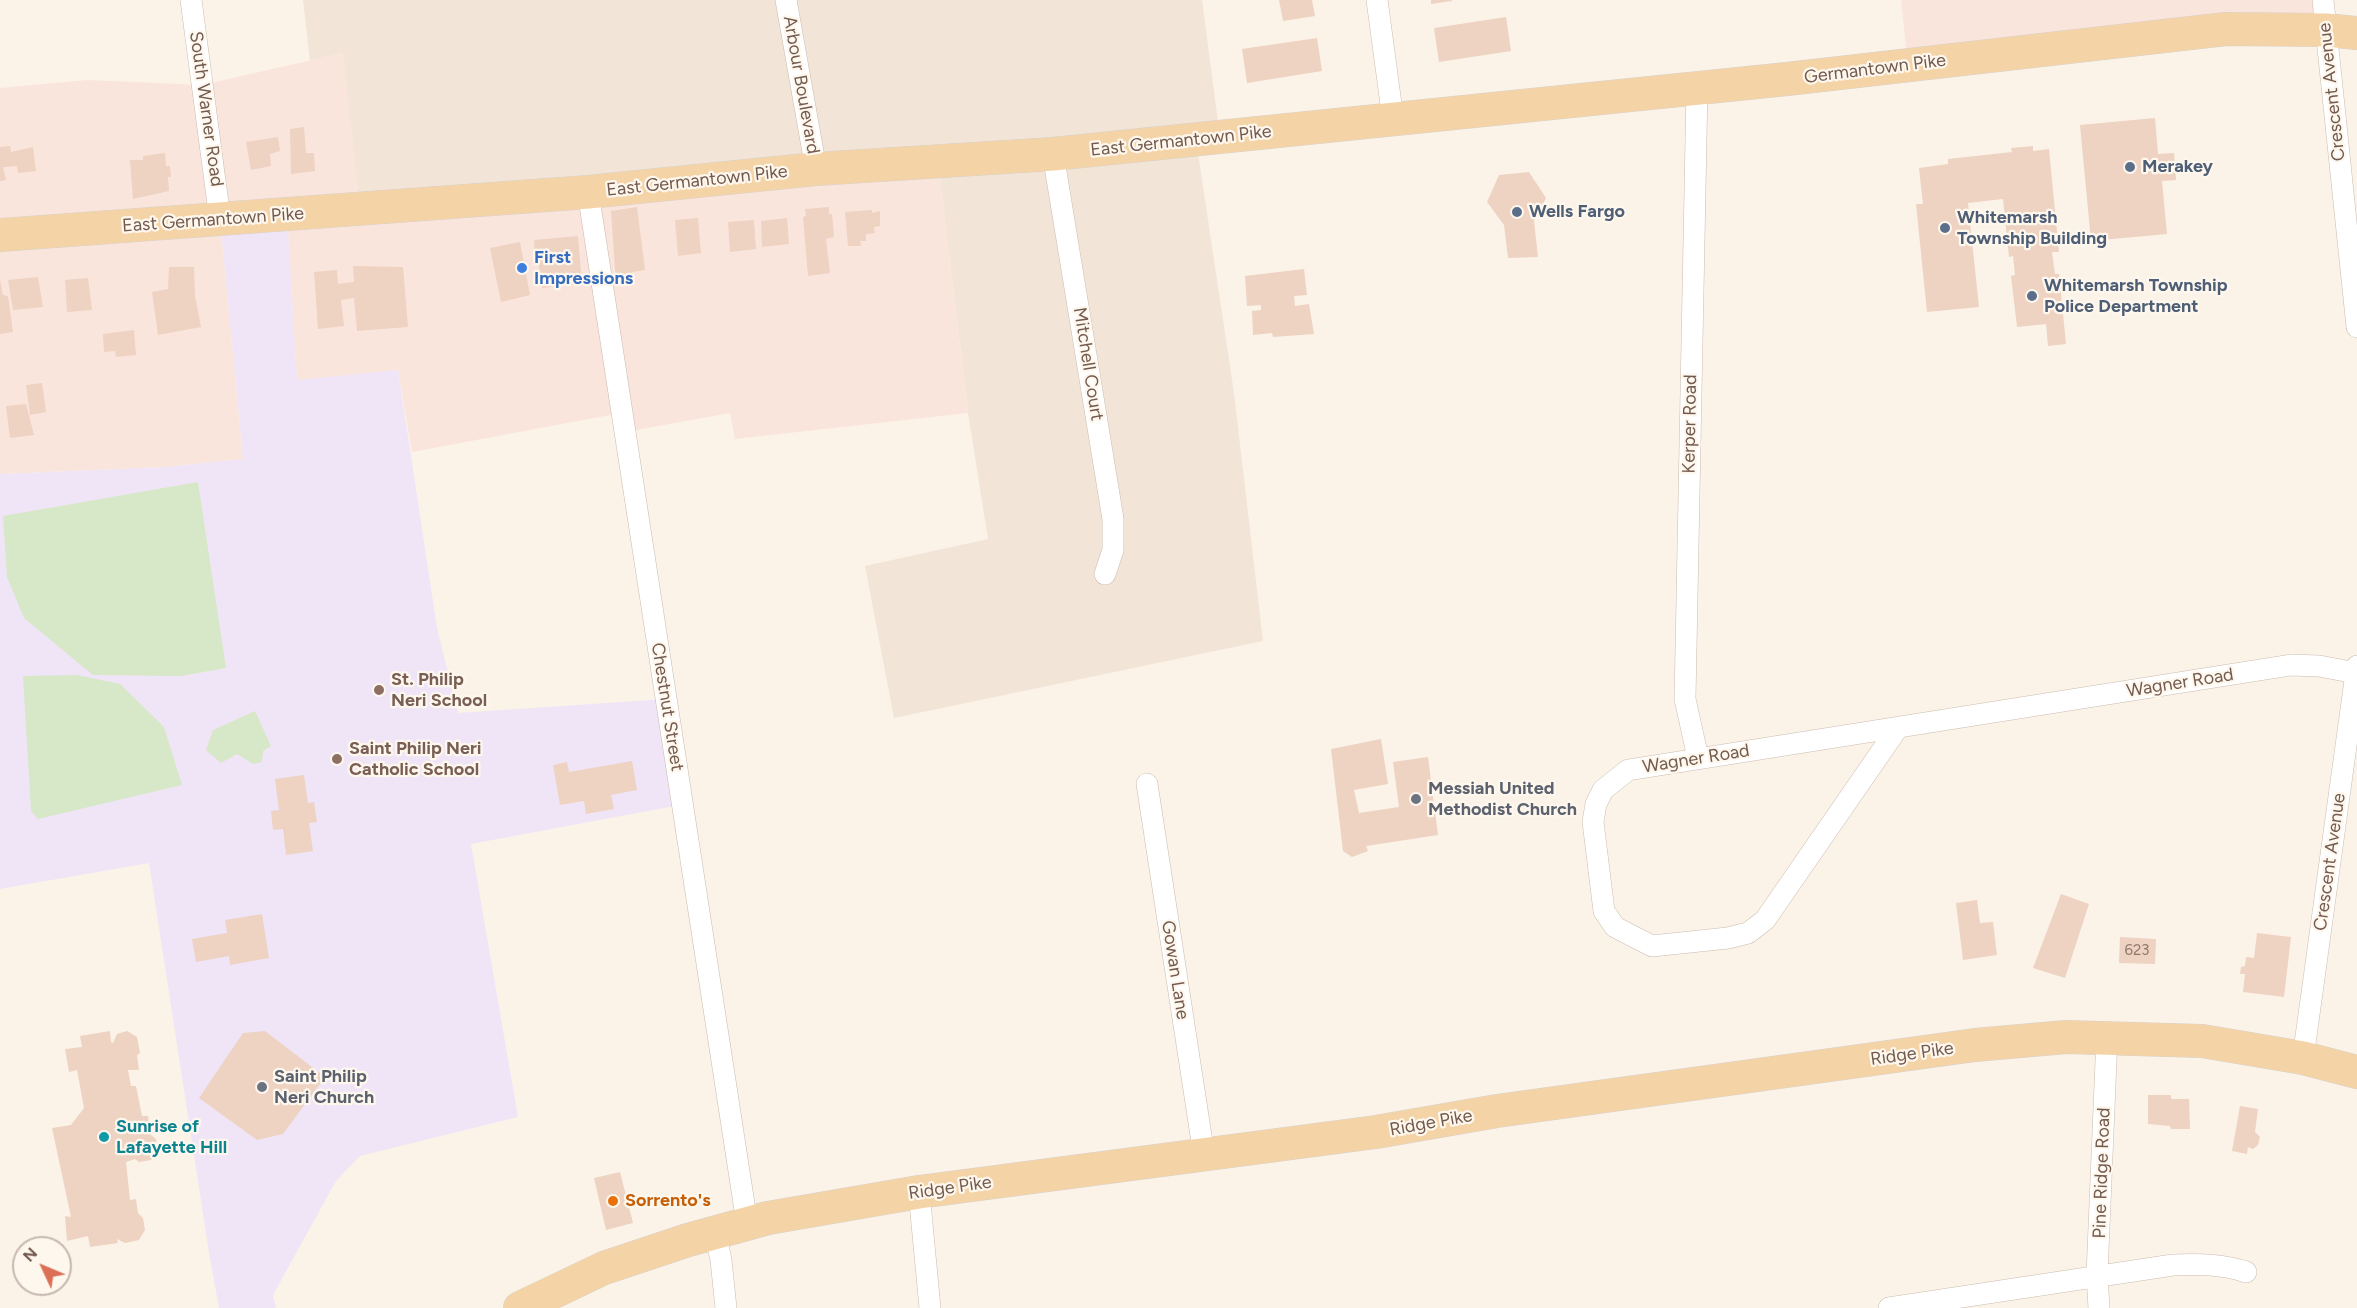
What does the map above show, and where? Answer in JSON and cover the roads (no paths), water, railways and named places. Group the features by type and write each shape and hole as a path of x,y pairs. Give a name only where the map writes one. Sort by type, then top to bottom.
{"main road":[{"name":"Germantown Pike","path":"1393,118 1697,88 2226,29 2335,21"},
{"name":"East Germantown Pike","path":"0,235 588,192 816,169 1053,154 1393,118"},
{"name":"Ridge Pike","path":"538,1303 604,1268 715,1232 747,1223 919,1192 1376,1132 1497,1111 1975,1045 2055,1037 2202,1041 2303,1058 2357,1072"}],"street":[{"name":"South Warner Road","path":"191,0 220,219"},
{"name":"Arbour Boulevard","path":"786,0 816,169"},
{"path":"1377,0 1393,118"},
{"name":"Crescent Avenue","path":"2335,21 2357,327"},
{"name":"Kerper Road","path":"1697,88 1685,699 1698,758"},
{"name":"Mitchell Court","path":"1053,154 1113,519 1113,550 1105,574"},
{"name":"Chestnut Street","path":"588,192 747,1223"},
{"name":"Wagner Road","path":"1897,729 1765,920 1748,933 1728,938 1652,946 1615,927 1604,911 1593,822 1596,804 1602,790 1628,770 2290,665 2357,669"},
{"name":"Crescent Avenue","path":"2303,1058 2357,669"},
{"name":"Gowan Lane","path":"1147,784 1204,1155"},
{"name":"Pine Ridge Road","path":"2099,1308 2097,1275 2107,1037"},
{"path":"919,1192 930,1308"},
{"path":"715,1232 721,1260 726,1308"},
{"path":"1889,1308 2097,1275 2195,1264 2229,1267 2246,1272"}],"place":[{"name":"Merakey","path":"2130,167"},
{"name":"Wells Fargo","path":"1517,212"},
{"name":"Whitemarsh Township Building","path":"1945,228"},
{"name":"First Impressions","path":"522,268"},
{"name":"Whitemarsh Township Police Department","path":"2032,296"},
{"name":"St. Philip Neri School","path":"379,690"},
{"name":"Saint Philip Neri Catholic School","path":"337,759"},
{"name":"Messiah United Methodist Church","path":"1416,799"},
{"name":"Saint Philip Neri Church","path":"262,1087"},
{"name":"Sunrise of Lafayette Hill","path":"104,1137"},
{"name":"Sorrento's","path":"613,1201"}]}
